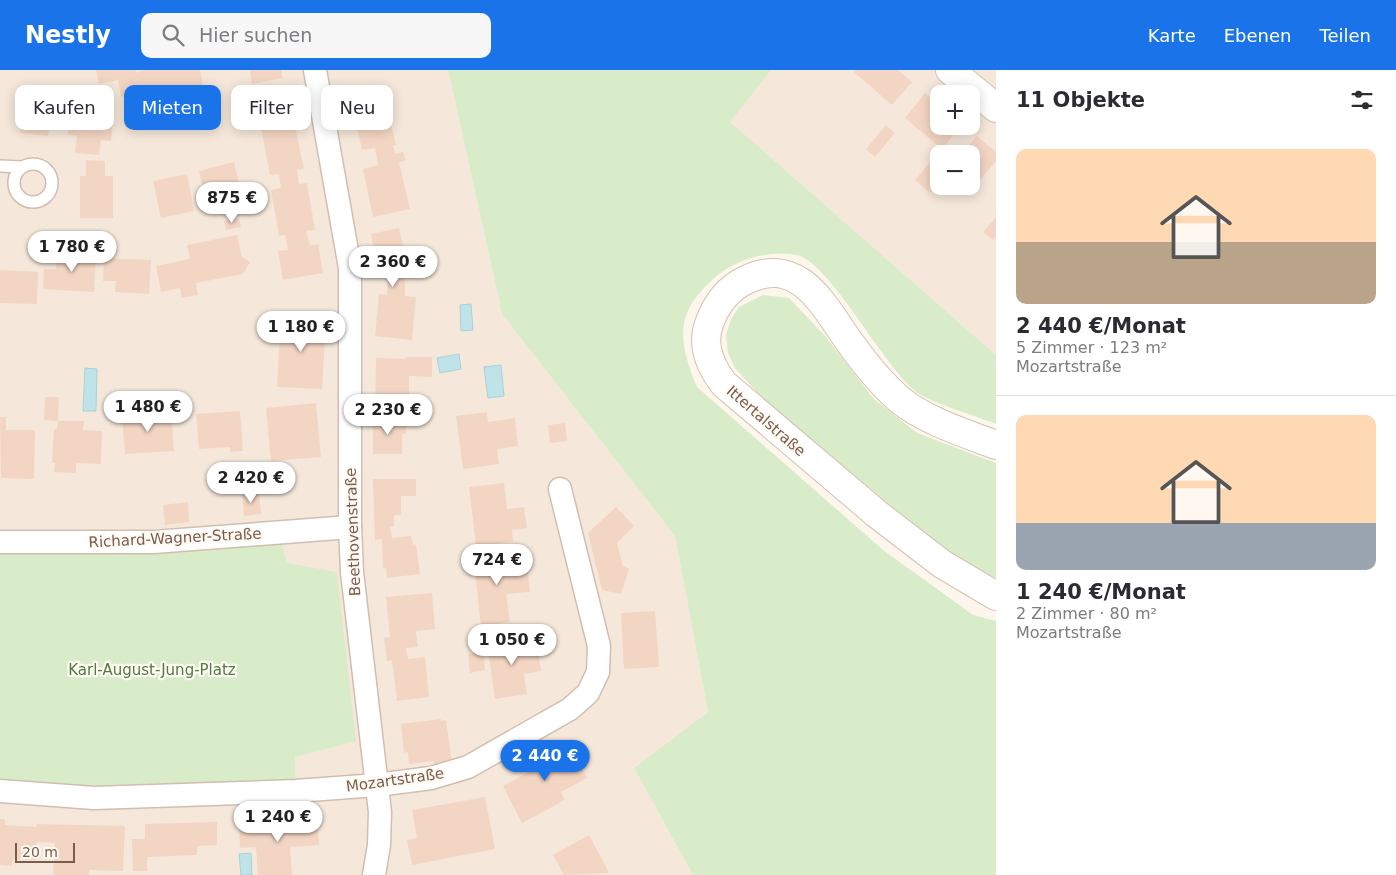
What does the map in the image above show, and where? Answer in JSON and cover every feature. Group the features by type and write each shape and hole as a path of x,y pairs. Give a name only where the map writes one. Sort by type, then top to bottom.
{"main road":[{"path":"950,70 996,108"},
{"name":"Ittertalstraße","path":"996,445 925,415 901,400 864,362 825,304 813,290 798,280 782,274 755,276 738,284 725,294 714,311 707,330 706,342 714,372 724,384 877,514 942,564 996,596"}],"street":[{"name":"Beethovenstraße","path":"315,70 350,268 350,527 352,572 377,785 379,845 374,875"},
{"name":"Mozartstraße","path":"0,791 94,798 296,790 377,785 431,778 468,767 570,709 588,693 598,672 599,646 560,489"},
{"name":"Richard-Wagner-Straße","path":"0,542 154,542 350,527"}],"lane":[{"path":"0,166 22,168"}],"shaded area":[{"path":"0,70 448,70 502,314 675,536 708,712 634,768 693,875 0,875"},
{"path":"771,70 996,70 996,355 729,122"}],"green space":[{"path":"448,70 771,70 730,122 996,355 996,424 941,404 915,391 902,378 827,278 813,264 800,256 788,254 775,254 742,261 718,275 692,303 687,313 683,334 686,356 697,387 883,550 973,615 996,621 996,875 693,875 634,768 708,712 675,536 502,314"},
{"path":"763,295 789,298 825,336 873,398 917,433 996,463 996,578 951,556 763,399 735,368 728,353 726,335 731,319 739,307"},
{"name":"Karl-August-Jung-Platz","path":"281,542 287,563 337,572 356,741 295,757 295,781 147,791 0,785 0,550"}],"water":[{"path":"471,304 473,330 461,331 460,305"},
{"path":"459,354 461,369 440,373 437,358"},
{"path":"501,365 504,396 488,398 484,367"},
{"path":"85,368 97,369 96,411 83,411"},
{"path":"251,853 252,875 241,875 239,854"}],"building":[{"path":"96,70 136,70 136,73 142,70 200,70 203,85 124,85 124,96 121,97 118,80 99,84"},
{"path":"250,70 281,70 282,78 252,84"},
{"path":"856,70 898,70 912,82 892,105 854,72"},
{"path":"925,93 930,97 930,135 954,135 945,145 937,145 905,118"},
{"path":"886,125 895,133 875,157 866,149"},
{"path":"20,130 49,130 48,136 20,133"},
{"path":"68,130 112,130 111,141 101,140 99,155 75,153 77,136 68,135"},
{"path":"261,130 296,130 304,169 297,170 299,184 307,183 315,230 306,231 310,245 318,244 323,273 283,280 278,251 288,250 285,235 279,236 271,190 281,188 279,174 270,175"},
{"path":"358,130 392,130 396,145 393,145 395,154 403,152 406,160 399,162 410,209 373,217 363,169 378,165 375,148 362,150"},
{"path":"977,136 996,152 996,161 980,180 980,145 970,145"},
{"path":"86,160 105,161 105,176 113,176 113,218 80,218 80,176 86,176"},
{"path":"234,162 242,196 207,204 199,171"},
{"path":"930,163 930,193 915,180"},
{"path":"187,174 194,211 161,218 153,181"},
{"path":"996,217 996,237 993,240 983,232"},
{"path":"239,218 241,227 226,230 224,221"},
{"path":"399,228 408,267 405,267 405,296 416,297 412,340 375,336 379,294 387,295 388,279 386,271 379,273 371,234"},
{"path":"237,235 242,257 250,262 243,274 196,283 198,295 182,298 180,288 161,292 156,266 190,259 187,245"},
{"path":"57,253 96,255 94,292 43,289 44,269 56,269"},
{"path":"104,258 151,260 149,294 115,292 116,281 103,281"},
{"path":"0,270 38,272 37,304 0,303"},
{"path":"281,316 326,319 322,389 277,387"},
{"path":"405,357 432,357 432,377 409,376 409,395 398,395 398,409 394,409 394,417 375,417 376,358 406,359"},
{"path":"45,397 59,397 58,421 44,420"},
{"path":"316,403 321,457 271,461 266,408"},
{"path":"240,411 243,451 230,452 230,447 199,449 196,414"},
{"path":"171,412 174,451 125,454 122,416"},
{"path":"487,412 488,422 515,418 518,446 497,449 499,464 463,469 456,416"},
{"path":"0,417 6,417 6,430 35,430 34,479 1,478"},
{"path":"373,420 406,420 406,434 402,434 402,454 373,454"},
{"path":"58,421 84,421 83,430 102,431 101,464 76,463 76,473 54,472 55,463 52,463 54,429 57,429"},
{"path":"565,423 567,441 550,443 548,425"},
{"path":"373,479 416,479 416,496 401,496 401,515 394,515 394,526 390,527 392,538 411,536 413,545 416,544 420,574 387,578 386,568 383,569 382,539 375,540"},
{"path":"504,483 507,509 524,507 527,528 512,530 513,542 476,546 469,487"},
{"path":"259,492 261,514 244,516 242,493"},
{"path":"188,502 189,522 165,525 163,505"},
{"path":"616,507 634,526 617,543 623,566 629,569 621,594 602,590 588,533"},
{"path":"501,550 503,566 527,563 530,592 506,594 510,622 481,626 473,553"},
{"path":"432,593 435,629 416,631 418,647 406,648 408,659 425,657 429,697 397,701 392,660 387,661 384,638 390,637 386,597"},
{"path":"655,611 659,667 624,669 621,613"},
{"path":"523,639 524,643 537,642 541,671 524,674 527,694 495,699 487,644"},
{"path":"483,652 485,670 470,673 468,654"},
{"path":"441,719 441,721 446,720 452,763 434,766 434,761 409,764 408,752 404,753 401,724"},
{"path":"567,741 587,778 561,792 565,800 522,823 503,786 532,770 528,762"},
{"path":"485,797 495,849 412,865 407,840 417,838 412,810"},
{"path":"317,818 319,845 290,847 292,875 258,875 256,847 240,848 239,824"},
{"path":"0,819 5,819 5,825 36,827 37,824 125,826 123,871 89,870 89,875 53,875 55,843 37,842 35,860 13,859 12,866 0,865"},
{"path":"217,822 217,845 197,846 197,855 147,857 147,871 133,871 132,839 145,839 145,824"},
{"path":"589,835 609,873 564,875 553,855"}]}
